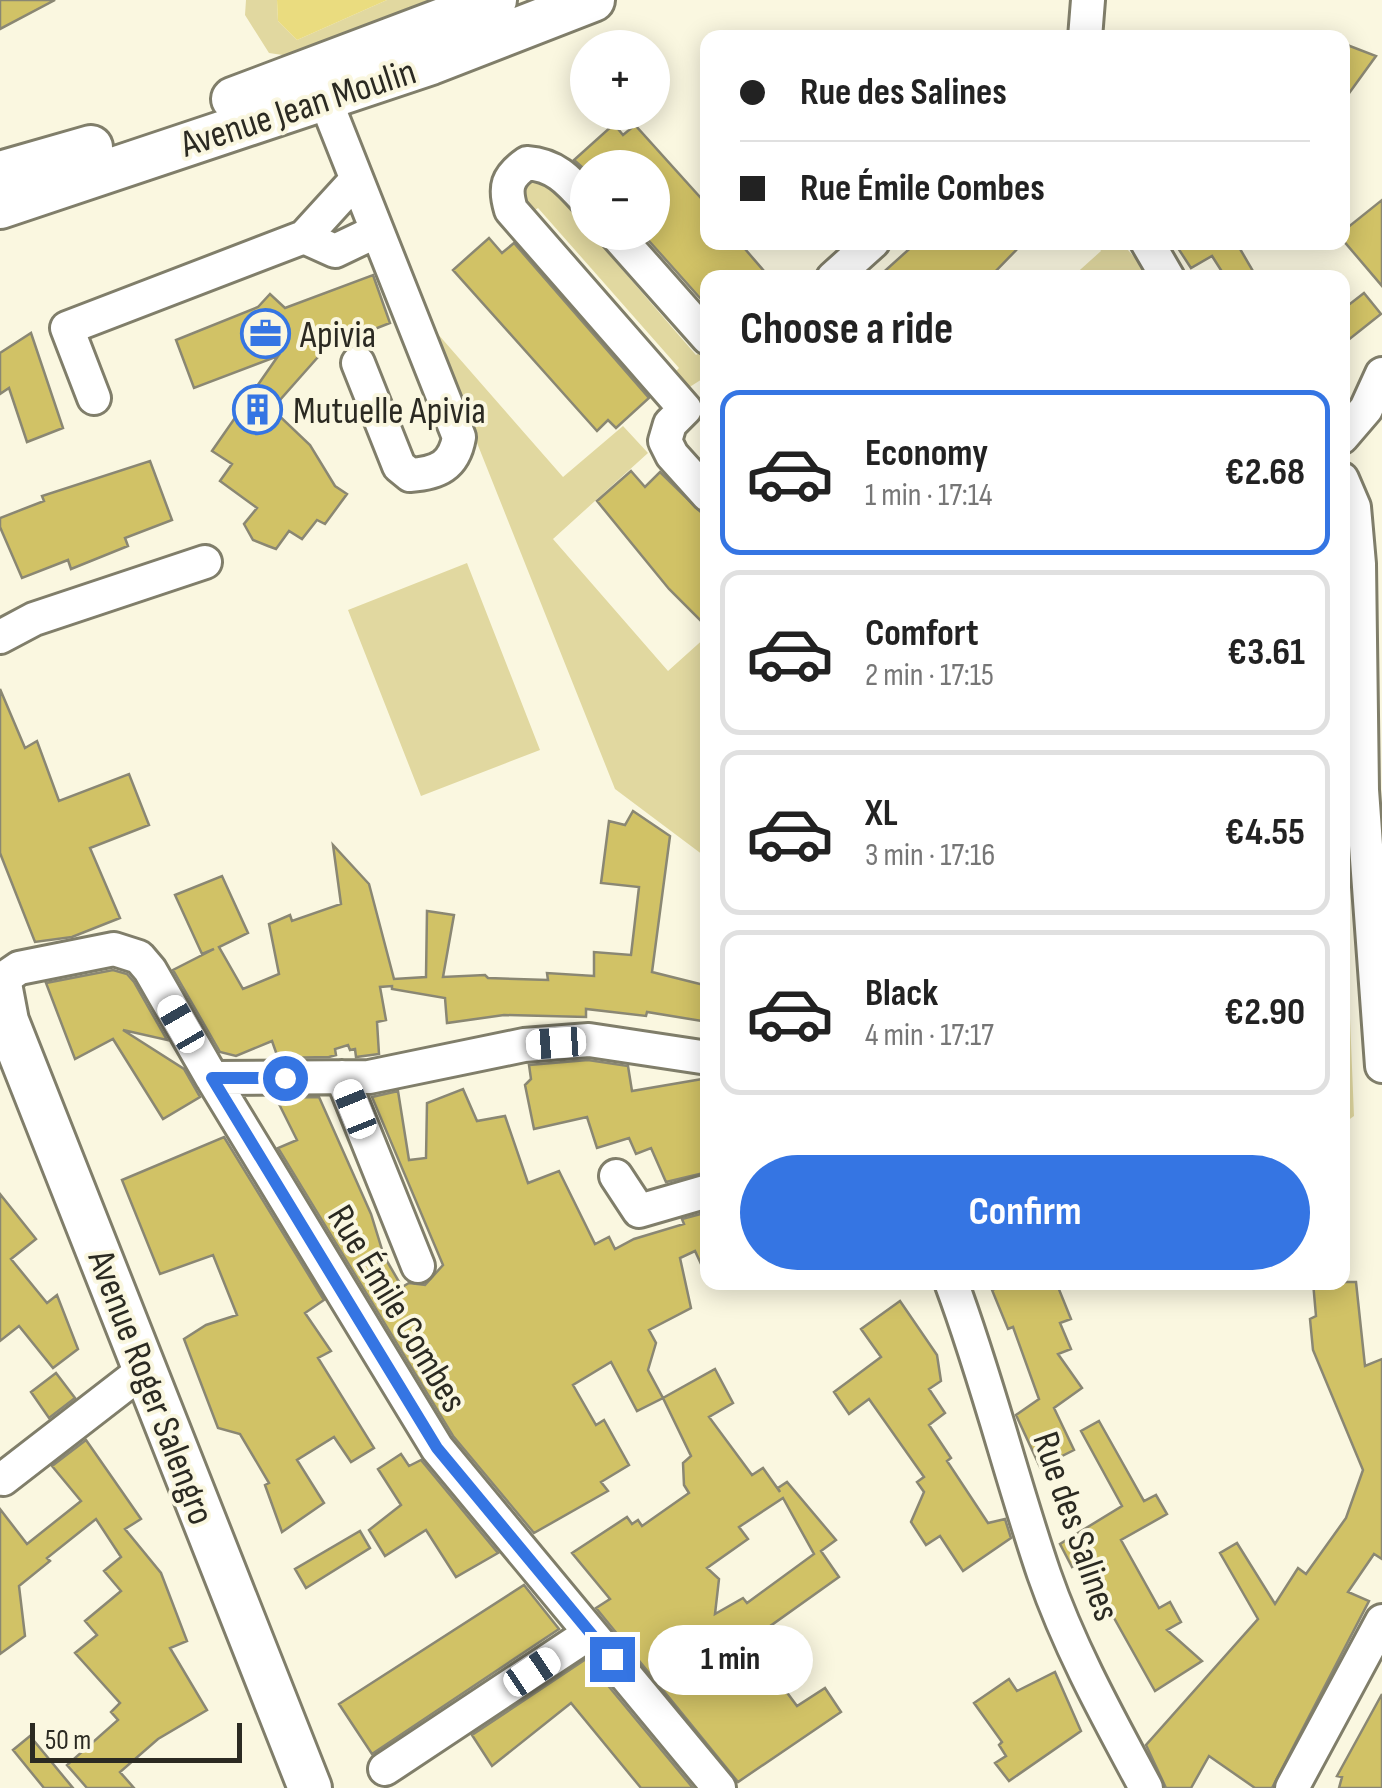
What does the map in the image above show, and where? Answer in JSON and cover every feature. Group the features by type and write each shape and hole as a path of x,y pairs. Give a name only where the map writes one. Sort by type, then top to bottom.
{"main road":[{"name":"Avenue Jean Moulin","path":"0,207 318,83 495,0"},
{"name":"Avenue Jean Moulin","path":"0,174 318,83 431,63 593,0"},
{"name":"Avenue Roger Salengro","path":"2,1003 310,1788"}],"street":[{"path":"1086,30 1088,0"},
{"path":"318,83 459,437 456,454 430,473 410,475 399,466 358,362"},
{"path":"570,182 546,164 526,163 511,174 505,191 511,210 696,398 670,424 665,442 700,486"},
{"path":"94,398 67,328 304,237 356,180"},
{"path":"304,237 335,251 377,231"},
{"path":"630,250 700,329"},
{"path":"842,270 864,250"},
{"path":"1350,427 1366,408 1382,374"},
{"path":"1350,498 1360,564 1352,799 1382,1066"},
{"path":"0,637 34,619 205,562"},
{"name":"Rue Émile Combes","path":"2,1003 19,968 114,949 139,957 437,1448 719,1788"},
{"path":"212,1078 369,1077 524,1045 589,1040 700,1057"},
{"path":"342,1077 418,1266"},
{"path":"616,1176 638,1211 700,1193"},
{"name":"Rue des Salines","path":"954,1290 982,1366 1045,1576 1096,1695 1146,1788"},
{"path":"2,1479 145,1369"},
{"path":"1292,1788 1382,1621"},
{"path":"386,1769 590,1633"}],"shaded area":[{"path":"246,0 277,0 278,21 297,40 387,0 458,0 303,58 269,53 245,15"},
{"path":"277,0 387,0 297,40 278,21"},
{"path":"535,177 562,188 556,193 570,209 570,244 538,208 528,215 521,190"},
{"path":"575,250 605,250 696,355 700,352 700,380 688,388 672,375 679,368"},
{"path":"1128,250 1145,270 1080,270 1101,251"},
{"path":"430,325 563,477 623,426 648,453 553,539 668,671 700,642 700,853 615,789"},
{"path":"467,563 540,750 421,796 348,610"},
{"path":"1350,1018 1354,1116 1350,1119"}],"building":[{"path":"0,0 55,0 0,29"},
{"path":"1350,46 1376,56 1350,92"},
{"path":"607,130 619,130 623,135 629,130 640,130 658,150 585,150"},
{"path":"670,164 700,197 700,250 746,250 763,270 700,270 700,298 657,250 670,250"},
{"path":"1382,200 1382,286 1350,248 1350,226"},
{"path":"489,238 502,253 514,243 649,398 616,428 608,420 597,431 453,270"},
{"path":"908,250 1016,250 997,270 886,270"},
{"path":"1179,250 1241,250 1252,270 1221,270 1212,256 1191,268"},
{"name":"Mutuelle Apivia","path":"373,275 390,323 326,348 272,409 310,445 335,486 347,494 325,524 317,520 302,539 289,531 276,549 253,540 244,524 257,508 220,481 232,464 212,451 278,356 194,388 176,340 258,307 270,294 285,308"},
{"path":"1364,293 1381,314 1350,339 1350,304"},
{"path":"31,333 63,428 27,442 9,388 0,394 0,353"},
{"path":"150,461 172,520 125,538 128,546 71,569 68,560 22,578 0,527 0,518 44,501 42,496"},
{"path":"631,471 645,487 660,472 700,511 700,620 669,589 597,501"},
{"path":"0,689 25,748 37,741 59,801 129,774 149,825 90,848 120,918 72,937 35,942 0,853"},
{"path":"633,811 670,836 652,972 700,984 700,1021 647,1012 646,1016 586,1009 586,1017 504,1015 447,1023 445,998 392,986 380,987 386,1020 377,1022 379,1054 356,1057 355,1049 350,1050 348,1045 335,1049 336,1055 329,1057 278,1058 272,1041 236,1056 220,1052 173,970 214,949 202,954 175,895 222,876 248,933 219,947 243,989 279,974 269,924 290,915 292,921 341,904 333,845 369,884 394,979 426,977 427,911 454,915 443,977 485,975 548,980 547,973 594,976 594,952 631,955 639,887 601,883 609,821 625,825"},
{"path":"113,970 127,974 134,982 167,1040 123,1030 184,1069 200,1097 163,1119 113,1039 75,1059 46,983"},
{"path":"588,1060 628,1066 632,1091 700,1079 700,1174 666,1182 651,1148 636,1154 629,1138 597,1148 587,1117 534,1129 525,1085 531,1079 529,1065"},
{"path":"463,1089 477,1121 505,1116 528,1183 559,1171 595,1244 609,1237 615,1249 684,1224 682,1219 700,1214 700,1262 695,1251 680,1258 691,1308 649,1330 656,1343 648,1370 663,1398 637,1411 611,1362 573,1385 596,1425 604,1420 629,1465 601,1482 608,1491 534,1533 453,1436 278,1148 297,1140 276,1098 319,1097 371,1214 384,1256 402,1287 409,1283 425,1285 443,1265 372,1097 398,1091 409,1160 426,1158 427,1103"},
{"path":"224,1137 324,1300 305,1313 331,1351 318,1358 374,1448 351,1462 334,1437 297,1460 324,1503 282,1532 265,1485 269,1483 240,1434 218,1428 184,1339 206,1325 237,1315 213,1255 160,1274 122,1180"},
{"path":"0,1194 36,1239 11,1259 47,1303 57,1295 78,1349 53,1368 19,1326 0,1341"},
{"path":"1350,1282 1356,1282 1365,1366 1382,1359 1382,1559 1374,1554 1348,1592 1369,1601 1272,1788 1255,1788 1209,1756 1191,1788 1166,1788 1146,1745 1258,1619 1220,1553 1237,1543 1275,1604 1298,1568 1306,1574 1346,1518 1363,1470 1313,1350 1310,1319 1316,1316 1314,1290 1350,1290"},
{"path":"992,1290 1059,1290 1071,1319 1060,1323 1071,1349 1058,1354 1082,1388 1054,1408 1074,1450 1040,1467 1016,1415 1039,1399 1013,1327 1008,1329"},
{"path":"900,1301 937,1355 941,1381 929,1389 945,1413 929,1425 951,1458 947,1461 988,1523 1005,1519 1011,1538 963,1571 940,1536 926,1545 911,1522 924,1492 917,1482 924,1477 869,1399 849,1414 834,1392 881,1357 861,1329"},
{"path":"715,1369 733,1403 709,1417 752,1475 763,1468 780,1492 778,1488 787,1482 836,1540 821,1551 839,1577 759,1634 780,1665 771,1671 797,1706 825,1688 841,1712 738,1782 596,1608 610,1599 572,1553 627,1517 632,1524 638,1520 642,1526 689,1493 684,1485 683,1463 691,1456 663,1398","holes":["783,1498 814,1554 747,1603 743,1598 715,1614 719,1579 707,1568 748,1539 739,1527"]},
{"path":"56,1373 75,1398 49,1418 31,1392"},
{"path":"1099,1421 1144,1501 1156,1495 1167,1514 1121,1540 1159,1608 1170,1602 1181,1622 1167,1630 1202,1661 1155,1691 1082,1561 1072,1567 1060,1544 1122,1506 1081,1431"},
{"path":"86,1440 141,1519 125,1529 161,1573 187,1641 170,1648 207,1710 158,1739 120,1772 134,1788 87,1788 67,1765 118,1720 111,1712 120,1703 75,1653 97,1635 85,1621 121,1591 104,1571 121,1557 96,1519 19,1586 25,1636 0,1654 0,1509 27,1544 81,1501 52,1466"},
{"path":"401,1454 409,1466 421,1460 498,1553 456,1577 426,1530 385,1556 369,1530 401,1505 378,1469"},
{"path":"360,1531 370,1548 306,1588 295,1569"},
{"path":"524,1585 559,1629 372,1754 339,1704"},
{"path":"586,1659 693,1788 641,1788 571,1703 492,1766 472,1735"},
{"path":"1055,1672 1081,1731 1009,1781 995,1763 1006,1756 999,1745 1002,1742 974,1703 1009,1679 1017,1691"},
{"path":"1382,1694 1382,1788 1339,1788 1342,1777 1337,1776"},
{"path":"30,1736 73,1788 44,1788 13,1750"}],"place":[{"name":"Apivia","path":"265,334"},
{"name":"Mutuelle Apivia","path":"258,410"}],"route":[{"path":"285,1078 212,1078 437,1448 612,1659"}]}
